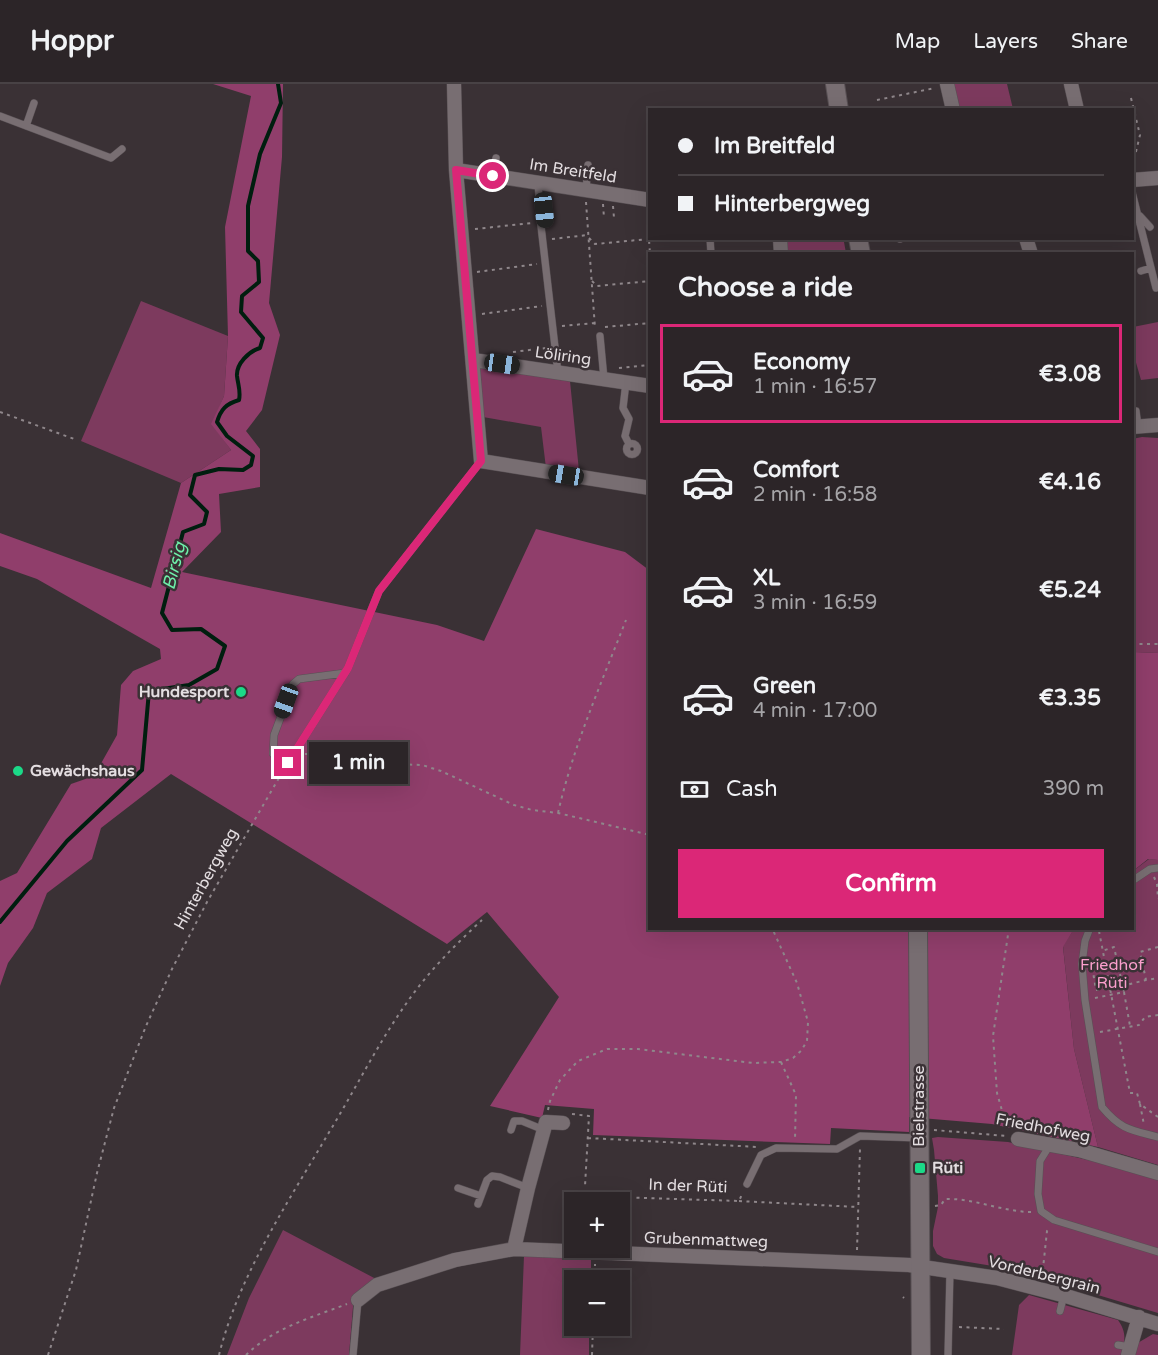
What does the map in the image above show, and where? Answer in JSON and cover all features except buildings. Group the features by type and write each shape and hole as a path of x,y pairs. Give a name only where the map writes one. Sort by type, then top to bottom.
{"main road":[{"path":"835,84 839,108"},
{"name":"Bielstrasse","path":"918,930 921,1355"}],"street":[{"path":"454,84 456,170 481,461 648,488"},
{"path":"1071,84 1077,108"},
{"path":"947,85 953,108"},
{"name":"Im Breitfeld","path":"456,170 493,176 514,174 586,190 648,199"},
{"path":"1134,184 1158,178"},
{"name":"Löliring","path":"472,360 558,373 604,374 626,382 648,386"},
{"path":"1135,426 1158,425"},
{"path":"514,1249 545,1126 563,1123"},
{"name":"Friedhofweg","path":"1018,1138 1079,1150 1158,1173"},
{"name":"Grubenmattweg","path":"358,1300 377,1285 443,1260 480,1251 564,1250"},
{"name":"Grubenmattweg","path":"630,1252 920,1267"},
{"name":"Vorderbergrain","path":"920,1267 997,1278 1064,1295 1158,1324"},
{"path":"1125,1349 1139,1317"}],"lane":[{"path":"26,126 34,103"},
{"path":"0,116 111,158 122,149"},
{"path":"493,176 496,158"},
{"path":"586,190 588,165"},
{"path":"542,180 543,240 558,373"},
{"path":"1134,190 1156,288"},
{"path":"1138,214 1150,227"},
{"path":"1141,271 1151,268"},
{"path":"598,336 604,374"},
{"path":"626,382 623,408 629,419 625,436 629,444"},
{"path":"1135,426 1136,411"},
{"path":"345,673 299,679 293,684 274,735 273,754 288,763 345,673 379,591 481,461"},
{"path":"1134,880 1154,868"},
{"path":"1089,930 1085,941 1082,964 1085,1000 1102,1107 1113,1120 1126,1129 1158,1137"},
{"path":"511,1130 514,1121 545,1126"},
{"path":"776,1148 837,1149 860,1136 919,1133"},
{"path":"1050,1145 1040,1161 1038,1194 1041,1210 1054,1220 1158,1252"},
{"name":"In der Rüti","path":"747,1184 761,1155 776,1148"},
{"path":"458,1188 480,1200 492,1176 528,1188"},
{"path":"948,1355 950,1271"},
{"path":"1060,1311 1064,1295"},
{"path":"353,1355 358,1300"}],"path":[{"path":"877,100 947,85"},
{"path":"1131,98 1133,108"},
{"path":"1134,110 1140,135 1134,160"},
{"path":"586,190 591,280 598,336"},
{"path":"461,230 543,222"},
{"path":"589,236 595,244 648,239"},
{"path":"543,240 589,236"},
{"path":"465,273 546,263"},
{"path":"591,280 597,286 648,280"},
{"path":"469,316 550,304"},
{"path":"553,327 595,323"},
{"path":"605,327 648,323"},
{"path":"502,364 504,354 555,346"},
{"path":"604,374 648,365"},
{"path":"0,412 77,440"},
{"path":"558,813 577,746 626,620"},
{"path":"1134,644 1158,644"},
{"path":"293,754 326,754 394,764 422,765 441,771 514,805 648,835"},
{"name":"Hinterbergweg","path":"48,1355 76,1270 114,1108 146,1026 172,969 207,902 288,763"},
{"path":"1154,868 1158,899"},
{"path":"219,1355 244,1284 256,1260 290,1197 380,1044 409,1000 447,953 482,920"},
{"path":"545,1126 550,1101 560,1080 578,1061 607,1049 638,1049 753,1062 781,1062 793,1058 807,1041 808,1022 798,983 773,930"},
{"path":"1009,930 993,1036 997,1093 1004,1114 1018,1138"},
{"path":"1098,930 1130,1092 1137,1093 1146,1134"},
{"path":"1102,951 1114,947 1130,1026"},
{"path":"1146,980 1140,952 1158,948"},
{"path":"1105,964 1092,966 1096,990 1109,988"},
{"path":"1122,986 1158,978"},
{"path":"1085,1000 1124,992"},
{"path":"1091,1034 1139,1025 1145,1017 1158,1015"},
{"path":"781,1062 796,1095 795,1148"},
{"path":"1140,1104 1158,1117"},
{"path":"563,1123 564,1114 589,1116 585,1187"},
{"name":"Friedhofweg","path":"919,1133 997,1135 1018,1138"},
{"path":"856,1263 860,1136"},
{"path":"588,1138 776,1148"},
{"name":"In der Rüti","path":"630,1200 739,1201 747,1184"},
{"path":"933,1206 941,1205 945,1199 951,1198 1021,1211 1041,1210"},
{"path":"739,1201 858,1207"},
{"path":"1041,1289 1047,1231 1054,1220"},
{"path":"246,1355 291,1325 358,1300"},
{"path":"949,1327 1004,1329"},
{"path":"592,1355 593,1336"}],"green space":[{"path":"953,84 1007,84 1013,108 960,108"},
{"path":"785,240 841,240 844,242 846,252 787,252"},
{"path":"141,301 228,336 224,396 212,424 231,450 181,483 81,441"},
{"path":"1158,322 1158,378 1141,380 1134,356 1134,327"},
{"path":"480,369 570,381 579,471 546,468 541,427 483,417 477,377"},
{"path":"1158,438 1158,653 1134,652 1134,439"},
{"name":"Friedhof Rüti","path":"1149,859 1158,860 1158,1165 1098,1147 1074,1049 1063,946 1073,930 1134,930 1134,870"},
{"path":"932,1138 1008,1142 1106,1164 1158,1179 1158,1313 1011,1269 944,1258 937,1254 933,1246 938,1196"},
{"path":"283,1230 378,1280 354,1295 349,1355 227,1355 249,1298"},
{"path":"524,1256 591,1258 591,1270 564,1270 564,1336 589,1336 589,1355 520,1355"},
{"path":"1029,1295 1118,1320 1124,1337 1121,1355 1012,1355 1019,1305"},
{"path":"1153,1334 1158,1335 1158,1355 1133,1355 1136,1344"}],"shaded area":[{"path":"213,84 283,84 282,157 269,303 280,335 262,410 246,431 260,449 260,487 219,494 221,532 182,572 437,625 484,641 536,529 625,552 648,569 648,930 1073,930 1063,947 1074,1049 1098,1147 992,1124 909,1117 909,1132 831,1128 830,1144 593,1135 594,1109 545,1105 542,1118 490,1106 559,997 487,912 447,944 171,774 101,828 92,859 47,893 33,928 8,963 0,986 0,881 17,873 71,784 94,776 117,735 121,685 133,671 161,659 160,649 37,579 0,566 0,533 151,588 181,483 231,450 211,424 224,396 228,336 225,227 251,96"},
{"path":"1134,652 1158,653 1158,860 1148,859 1134,870"}],"waterway":[{"name":"Birsig","path":"0,922 67,841 142,770 149,691 189,685 217,669 225,646 201,629 172,630 162,613 183,532 204,524 207,512 190,495 195,475 219,469 243,470 251,465 253,456 227,436 217,422 225,408 239,400 237,371 248,355 260,348 263,338 241,312 242,296 259,282 258,261 248,251 248,206 260,154 281,103 278,84"}],"place":[{"name":"Hundesport","path":"241,692"},
{"name":"Gewächshaus","path":"18,771"},
{"name":"Rüti","path":"920,1168"}],"route":[{"path":"288,763 348,668 379,591 481,461 456,170 493,176"}]}
